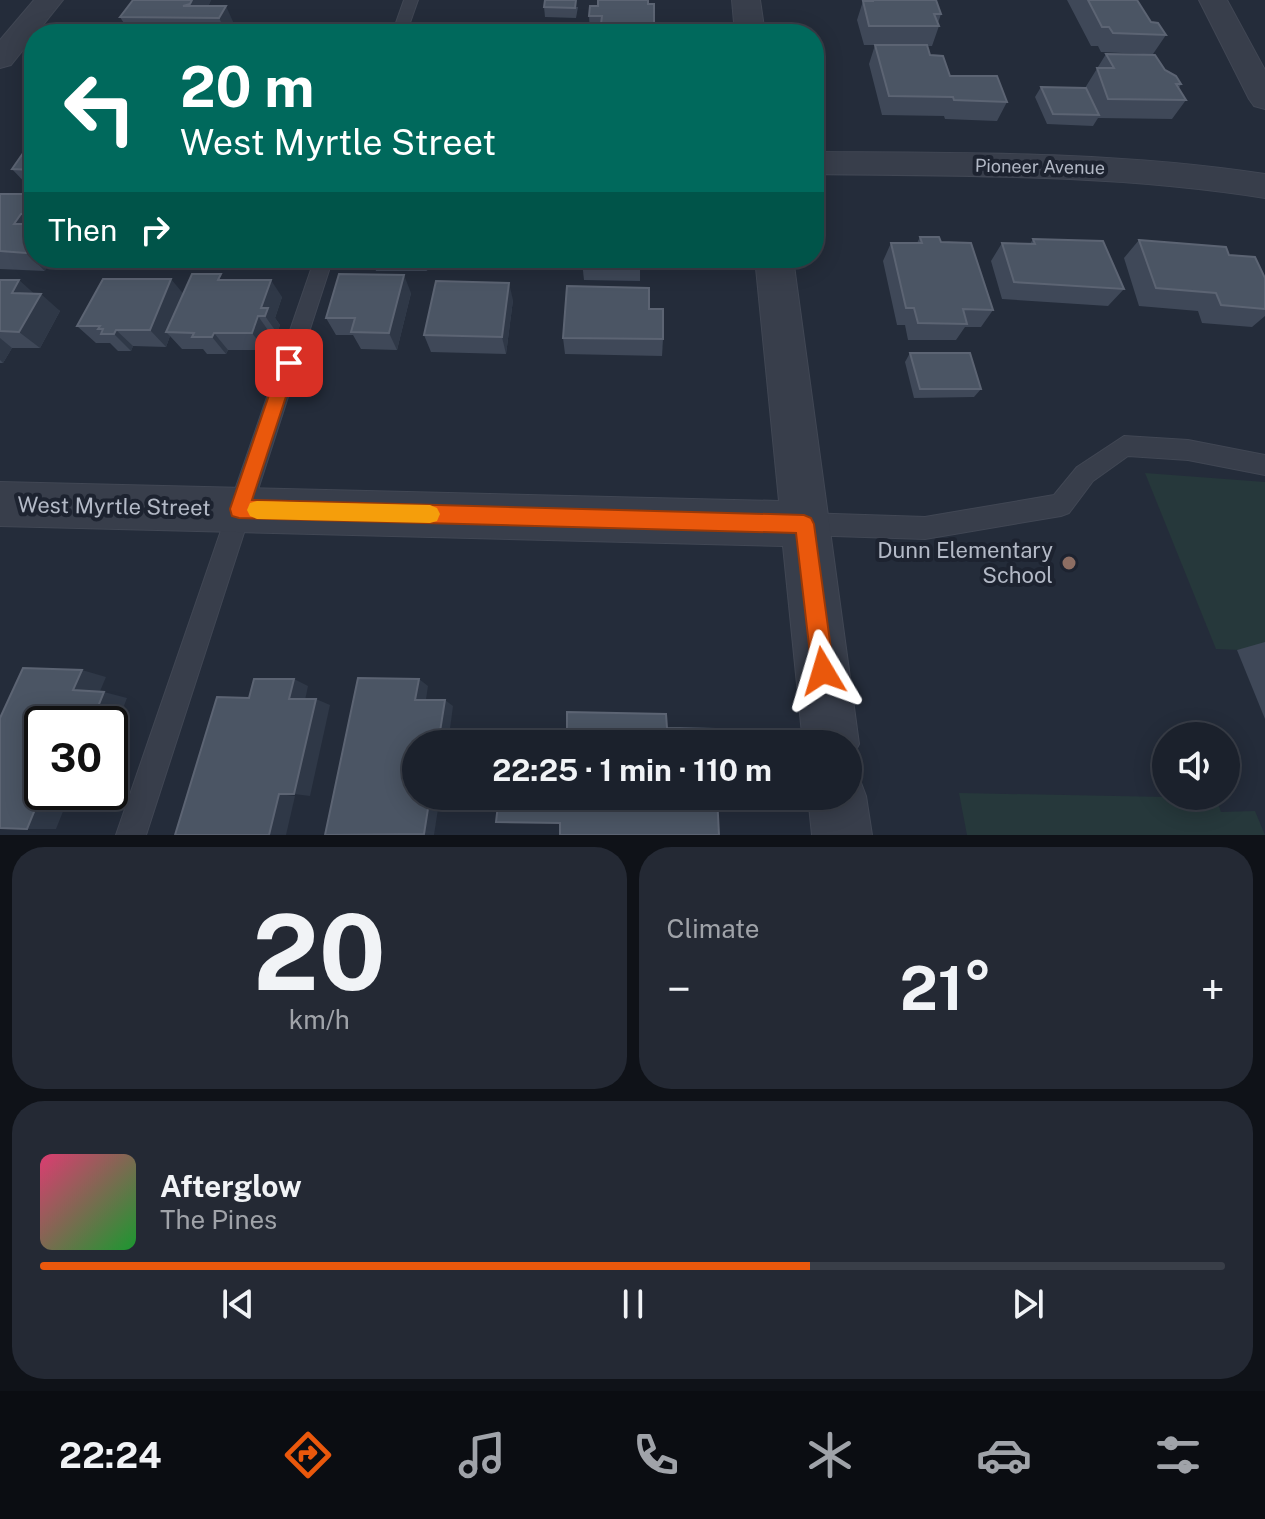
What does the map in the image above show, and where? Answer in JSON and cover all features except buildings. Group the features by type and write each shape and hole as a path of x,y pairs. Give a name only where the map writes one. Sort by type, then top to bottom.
{"street":[{"path":"29,24 49,0"},
{"path":"746,0 749,24"},
{"path":"1213,0 1265,99"},
{"path":"0,59 24,30"},
{"name":"Pioneer Avenue","path":"824,163 1105,167 1210,176 1265,186"},
{"path":"775,268 829,730"},
{"name":"West Myrtle Street","path":"0,504 804,524"},
{"path":"839,810 842,835"}],"lane":[{"path":"403,24 411,0"},
{"path":"131,835 321,268"},
{"path":"804,524 925,528 1061,505 1085,474 1124,446 1188,450 1265,465"}],"shaded area":[{"path":"1145,473 1265,482 1265,651 1216,649"},
{"path":"959,793 1152,797 1152,810 1255,811 1265,835 967,835"}],"slow traffic":[{"path":"257,510 430,514"}],"place":[{"name":"Dunn Elementary School","path":"1069,563"}],"route":[{"path":"289,363 239,509 804,524 823,671"}]}
